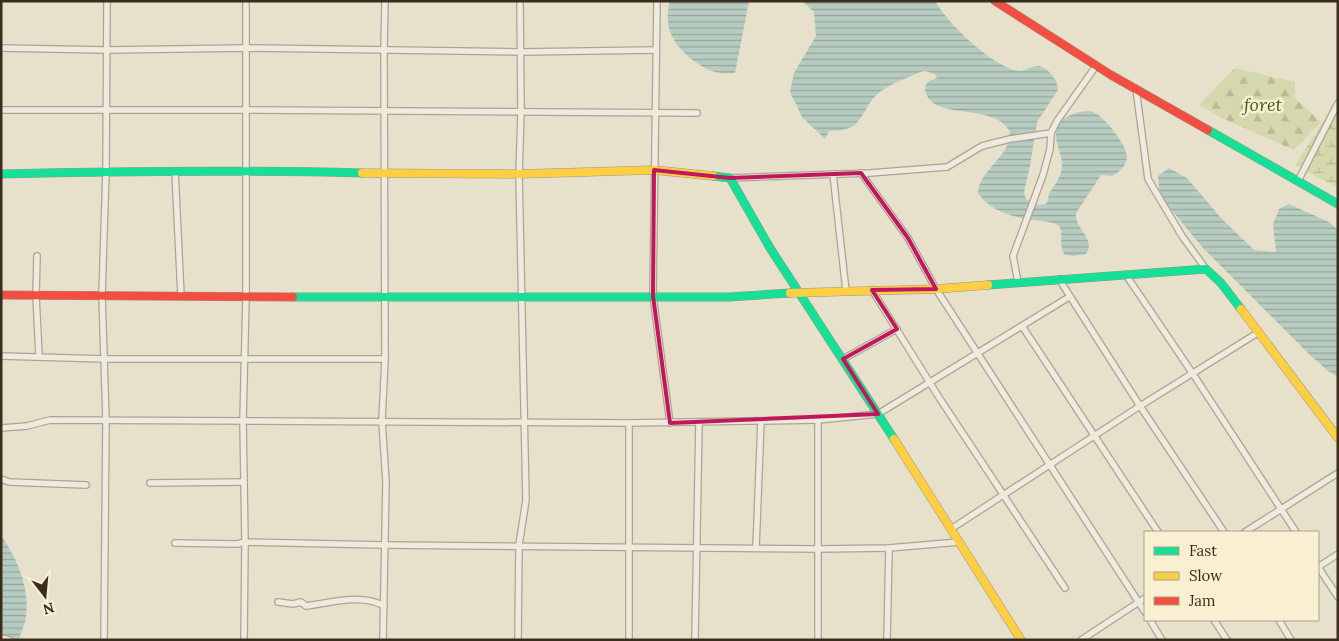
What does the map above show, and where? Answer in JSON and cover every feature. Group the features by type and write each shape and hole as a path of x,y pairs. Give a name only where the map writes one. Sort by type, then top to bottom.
{"main road":[{"path":"995,1 1096,66 1338,204"},
{"path":"1,174 245,170 385,174 519,174 654,170 730,178 798,292 843,359 1022,640"},
{"path":"1,295 384,298 729,297 798,292 936,289 1206,268 1221,283 1338,438"}],"street":[{"path":"104,640 106,420 102,295 106,171 107,1"},
{"path":"244,640 243,421 246,297 246,1"},
{"path":"383,640 386,482 382,421 385,359 384,50 386,1"},
{"path":"518,640 519,545 526,500 519,174 521,112 520,1"},
{"path":"657,1 653,296 670,423"},
{"path":"1,48 106,50 246,48 520,52 656,50"},
{"path":"1018,282 1013,256 1048,158 1051,133 1057,121 1096,66"},
{"path":"1136,89 1148,179 1182,236 1206,268"},
{"path":"1298,181 1338,103"},
{"path":"1,110 696,113"},
{"path":"730,178 861,173 947,167 982,146 1010,139 1051,133"},
{"path":"175,171 181,296"},
{"path":"861,173 908,238 936,289 1144,610"},
{"path":"833,174 846,291"},
{"path":"37,256 36,295 39,356"},
{"path":"1126,275 1295,531"},
{"path":"1059,279 1140,406 1223,531"},
{"path":"872,290 930,383 1065,588"},
{"path":"1,428 27,426 50,420 670,423 818,420 878,414 1069,297"},
{"path":"1022,326 1157,531"},
{"path":"843,359 897,329"},
{"path":"951,529 1140,406 1259,332"},
{"path":"1,356 105,359 385,359"},
{"path":"818,420 818,640"},
{"path":"756,548 761,421"},
{"path":"695,640 699,422"},
{"path":"629,423 629,640"},
{"path":"1247,531 1338,473"},
{"path":"1,479 9,482 86,485"},
{"path":"150,483 244,482"},
{"path":"175,543 889,548 960,542"},
{"path":"887,640 889,548"},
{"path":"1319,566 1338,554"},
{"path":"1319,569 1338,598"},
{"path":"1081,640 1144,599"},
{"path":"278,602 293,604 301,602 306,606 350,600 371,601 384,606"},
{"path":"1151,621 1162,640"},
{"path":"1215,621 1227,640"},
{"path":"1280,621 1291,640"},
{"path":"1,638 9,640"}],"highlighted area":[{"path":"654,170 730,178 861,173 908,238 936,289 872,290 897,329 843,359 878,414 670,423 653,296"}],"green space":[{"name":"foret","path":"1235,68 1295,82 1295,98 1321,122 1294,150 1224,119 1199,105"},
{"path":"1338,98 1338,188 1295,165"}],"shaded area":[{"path":"669,1 749,1 735,73 712,71 697,63 683,51 672,37 669,29"},
{"path":"802,1 935,1 960,32 996,61 1018,71 1037,66 1047,70 1052,75 1058,90 1037,122 1024,192 1026,199 1033,204 1042,205 1047,203 1050,192 1061,173 1062,165 1056,135 1059,124 1070,115 1089,111 1103,119 1123,145 1127,159 1122,168 1112,176 1101,175 1076,213 1078,224 1089,244 1086,254 1065,255 1062,248 1060,228 1056,224 1007,214 994,208 982,199 978,193 980,185 1006,149 1010,132 1002,122 990,117 936,105 928,98 925,86 929,81 937,78 935,74 925,71 920,72 886,88 874,98 856,124 850,128 829,131 825,139 802,117 790,92 794,73 816,36 814,12"},
{"path":"1169,168 1187,178 1221,218 1254,250 1276,252 1273,224 1279,209 1289,204 1329,222 1338,230 1338,377 1328,371 1309,354 1203,248 1160,196 1158,176"},
{"path":"1,535 17,564 26,595 26,617 19,640 1,640"}],"traffic: fast":[{"path":"1208,130 1338,204"},
{"path":"1,174 182,171 362,173"},
{"path":"713,176 730,178 770,248 894,439"},
{"path":"988,285 1206,269 1221,283 1241,309"},
{"path":"293,297 729,297 790,293"}],"traffic: slow":[{"path":"362,173 519,174 654,170 713,176"},
{"path":"790,293 936,289 988,285"},
{"path":"1241,309 1338,438"},
{"path":"894,439 1021,640"}],"traffic: jam":[{"path":"995,1 1111,75 1208,130"},
{"path":"1,295 293,297"}]}
